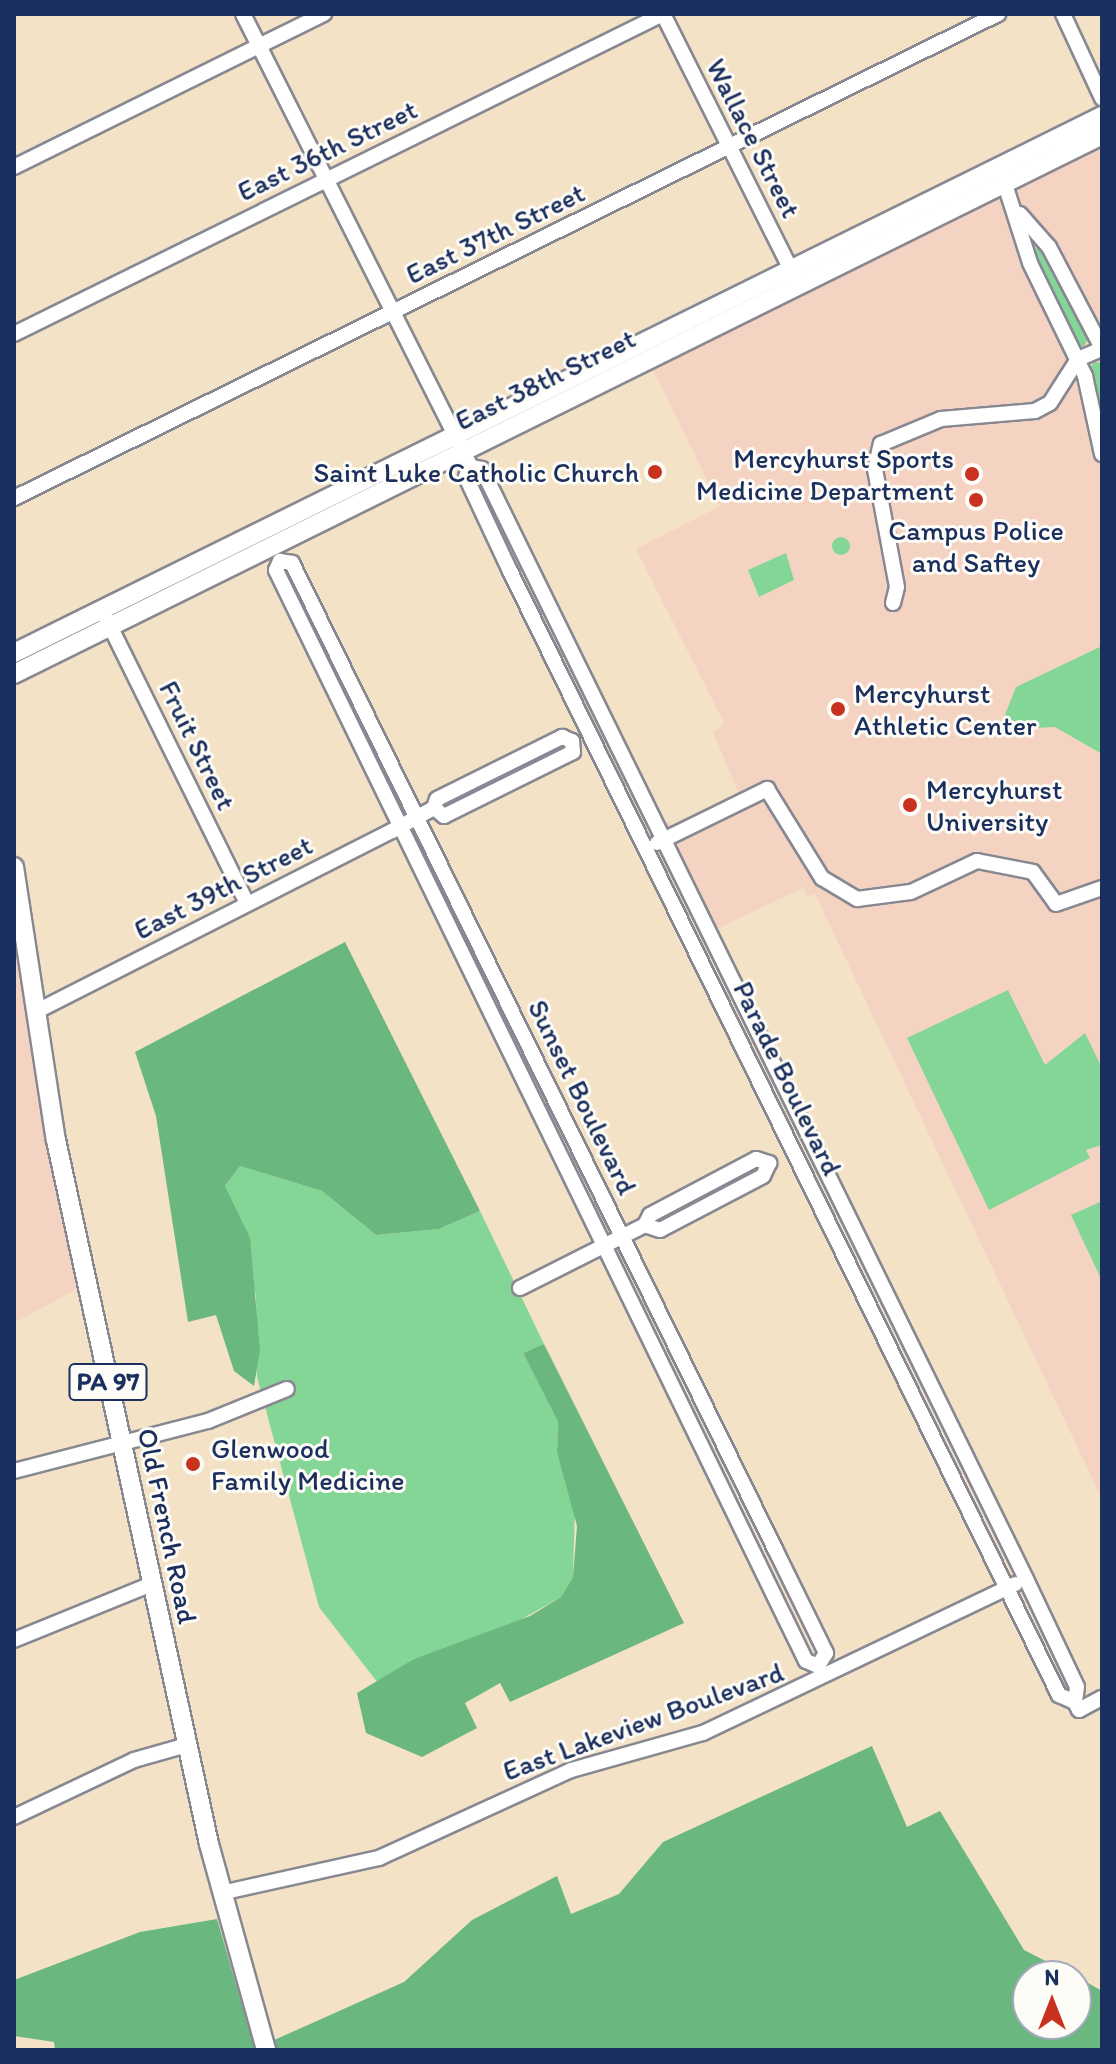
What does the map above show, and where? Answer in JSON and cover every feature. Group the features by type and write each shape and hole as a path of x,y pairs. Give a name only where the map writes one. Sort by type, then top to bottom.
{"main road":[{"name":"East 38th Street","path":"14,653 106,618 274,545 463,452 794,278 1002,175 1102,116"},
{"name":"East 38th Street","path":"1002,175 1102,135"},
{"name":"East 38th Street","path":"14,674 106,618"},
{"name":"Old French Road","path":"14,867 35,1012 122,1445 221,1893 266,2050"}],"street":[{"path":"243,14 463,452"},
{"path":"14,167 324,14"},
{"name":"Wallace Street","path":"663,14 794,278"},
{"name":"East 36th Street","path":"14,334 663,14"},
{"name":"East 37th Street","path":"14,498 998,14"},
{"path":"1063,14 1102,98"},
{"path":"1002,175 1020,214 1030,263 1078,359 1102,454"},
{"path":"893,603 897,587 875,469 881,444 941,419 1035,411 1050,403 1078,359 1102,349 1049,247 1020,214"},
{"name":"Parade Boulevard","path":"463,452 482,469 1026,1579 1077,1687 1077,1706"},
{"name":"Parade Boulevard","path":"463,452 472,490 1059,1695 1077,1706"},
{"name":"Sunset Boulevard","path":"274,545 292,563 826,1653 821,1673 806,1661 276,570 274,545"},
{"name":"Fruit Street","path":"106,618 247,903"},
{"name":"East 39th Street","path":"35,1012 434,808 444,816 573,752 572,741 607,724"},
{"path":"646,849 767,789 822,878 857,899 911,892 977,861 1033,872 1056,904 1102,888"},
{"path":"520,1288 645,1225 660,1230 763,1176 769,1163 812,1143"},
{"path":"14,1471 122,1445 287,1389"},
{"name":"East Lakeview Boulevard","path":"221,1893 395,1852 539,1782 686,1740 821,1673 1026,1579"},
{"path":"14,1640 152,1584"},
{"path":"1077,1706 1102,1698"},
{"path":"14,1817 134,1760 187,1745"}],"shaded area":[{"name":"Mercyhurst University","path":"1102,144 1102,1499 815,894 807,897 803,888 712,931 657,816 675,826 739,794 713,732 724,723 636,549 720,506 651,366"},
{"path":"14,941 77,1289 14,1323"}],"green space":[{"path":"1041,246 1090,336 1084,346 1076,345 1031,251"},
{"path":"1094,362 1102,363 1102,420 1089,370"},
{"path":"837,537 845,537 850,546 848,553 837,555 832,550 832,542"},
{"path":"786,553 794,580 759,597 748,570"},
{"path":"1102,646 1102,754 1055,727 999,730 1016,687"},
{"path":"345,942 480,1211 439,1229 376,1235 322,1191 240,1166 225,1186 250,1238 260,1350 254,1386 234,1371 216,1315 188,1322 156,1116 135,1052"},
{"path":"1008,990 1045,1065 1085,1033 1102,1068 1102,1145 1086,1150 1090,1158 989,1210 907,1038"},
{"path":"240,1166 322,1191 376,1235 439,1229 480,1211 544,1344 523,1353 558,1422 557,1452 575,1506 573,1577 561,1597 497,1633 414,1659 378,1683 319,1607 257,1377 256,1296 225,1186"},
{"path":"1102,1201 1102,1281 1071,1215"},
{"path":"544,1344 684,1623 510,1702 500,1683 465,1703 477,1728 422,1757 366,1733 357,1693 414,1659 530,1616 561,1597 573,1577 577,1526 557,1452 558,1422 523,1353"},
{"path":"872,1746 907,1827 940,1811 1024,1950 1044,1960 1012,1960 1012,2040 1092,2040 1092,1985 1102,1991 1102,2050 275,2050 272,2041 404,1982 472,1920 557,1876 571,1914 619,1894 663,1842"},
{"path":"217,1919 255,2050 55,2050 54,2042 14,2036 14,1980 140,1932"}],"place":[{"name":"Saint Luke Catholic Church","path":"655,472"},
{"name":"Mercyhurst Sports Medicine Department","path":"972,474"},
{"name":"Campus Police and Saftey","path":"976,500"},
{"name":"Mercyhurst Athletic Center","path":"838,709"},
{"name":"Mercyhurst University","path":"910,805"},
{"name":"Glenwood Family Medicine","path":"193,1464"}]}
